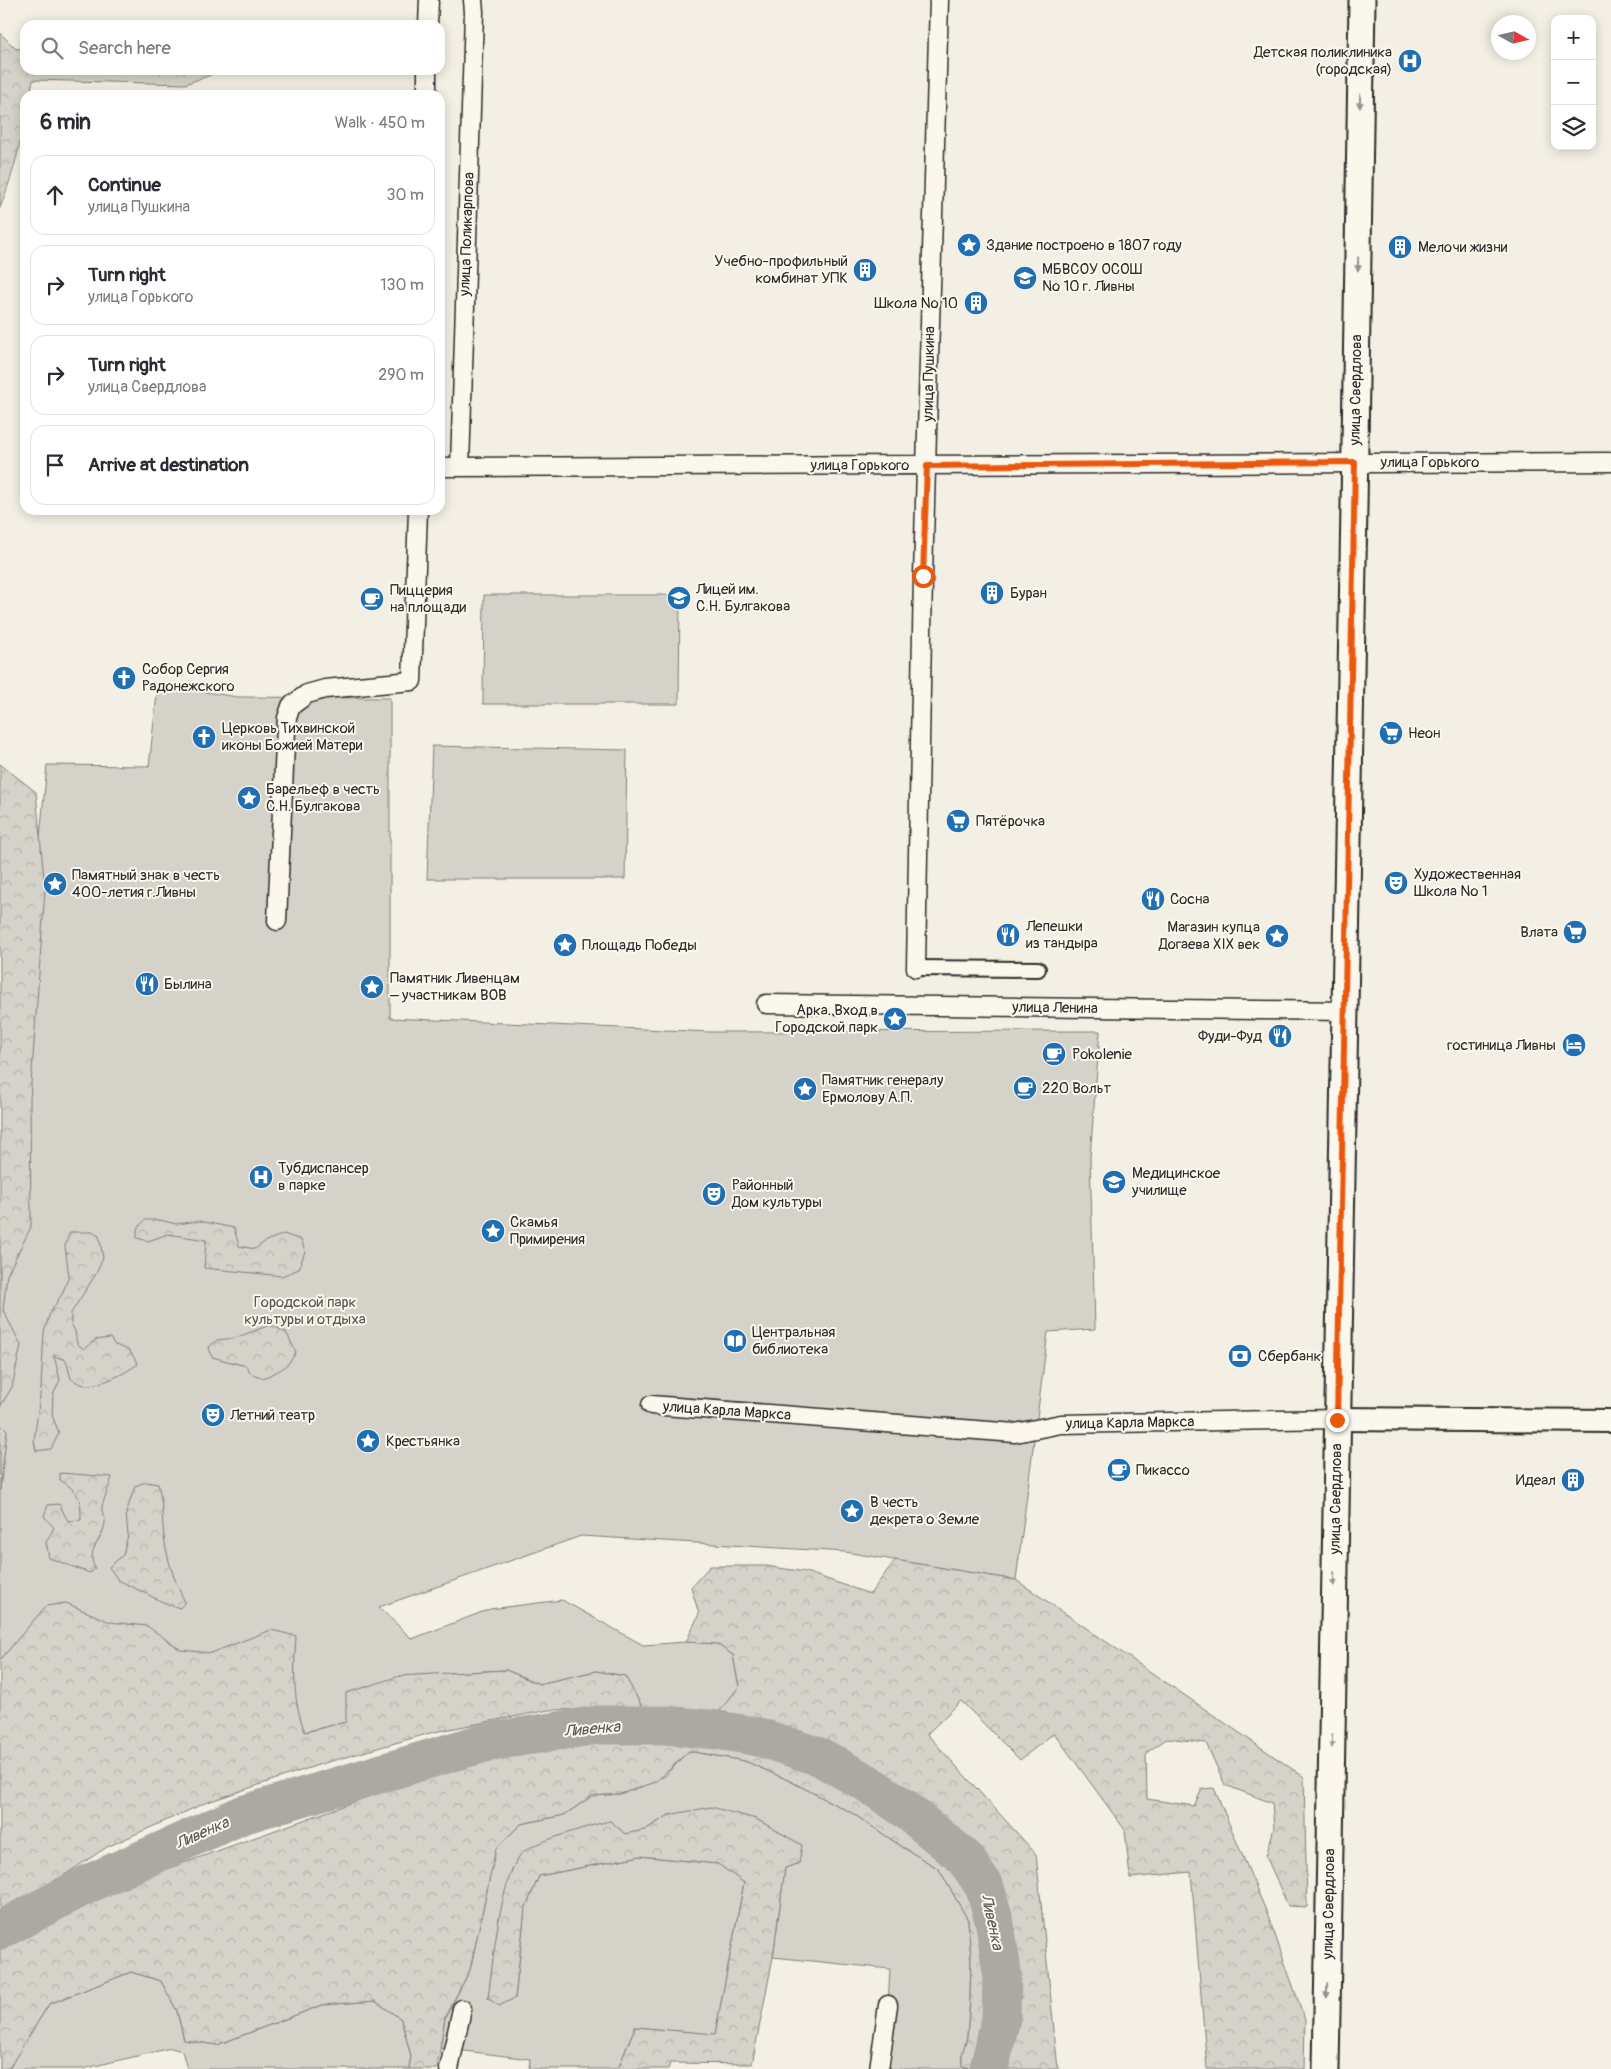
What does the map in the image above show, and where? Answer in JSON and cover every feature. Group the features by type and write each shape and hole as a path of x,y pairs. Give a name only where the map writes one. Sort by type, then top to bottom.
{"main road":[{"name":"улица Свердлова","path":"1326,2069 1362,0"}],"street":[{"path":"428,0 428,20"},
{"name":"улица Поликарпова","path":"460,467 473,0"},
{"name":"улица Пушкина","path":"916,968 939,0"},
{"path":"427,75 427,90"},
{"name":"улица Горького","path":"445,467 1611,462"},
{"path":"277,921 284,745 287,718 291,706 307,694 325,690 412,681 418,515"},
{"path":"916,968 1038,969"},
{"name":"улица Ленина","path":"766,1004 1345,1011"},
{"name":"улица Карла Маркса","path":"651,1405 1015,1433 1061,1424 1337,1420 1611,1421"},
{"path":"879,2069 888,2005"},
{"path":"449,2069 462,2009"}],"green space":[{"path":"0,33 16,49 20,49 20,75 211,75 185,84 33,80 31,90 20,90 20,144 0,208"},
{"path":"484,595 680,595 679,704 483,704"},
{"name":"Городской парк культуры и отдыха","path":"158,685 238,697 390,698 390,1018 711,1032 1100,1031 1090,1157 1095,1329 1048,1332 1016,1580 845,1552 581,1536 379,1607 412,1639 490,1609 562,1600 643,1645 686,1642 717,1644 733,1655 739,1687 718,1713 645,1712 625,1676 596,1671 539,1684 506,1670 449,1673 346,1722 304,1732 295,1703 295,1637 199,1670 11,1648 0,1660 0,1249 47,765 149,766"},
{"path":"432,746 627,750 625,879 427,879"},
{"path":"0,764 36,792 45,890 30,1099 31,1227 7,1275 3,1310 21,1345 12,1387 0,1407"},
{"path":"145,1220 160,1220 176,1224 200,1221 234,1228 239,1246 255,1249 266,1241 284,1234 301,1240 305,1251 299,1269 282,1276 204,1268 206,1240 168,1234 148,1241 137,1238 137,1229"},
{"path":"70,1232 92,1232 99,1236 103,1258 96,1274 71,1313 71,1324 75,1331 77,1344 84,1349 95,1340 110,1338 115,1345 129,1350 138,1364 106,1381 93,1385 84,1385 71,1379 66,1360 54,1356 60,1380 53,1395 52,1415 59,1433 51,1449 36,1451 34,1441 41,1388 44,1332 50,1313 62,1294 69,1276 65,1246"},
{"path":"270,1325 286,1332 296,1352 286,1366 279,1371 263,1378 250,1373 246,1366 212,1357 209,1347 217,1340 235,1338"},
{"path":"0,1424 7,1431 0,1490"},
{"path":"60,1473 112,1477 102,1507 105,1522 104,1529 93,1550 92,1562 95,1569 90,1573 49,1558 46,1542 54,1528 44,1516 48,1505 59,1504 68,1521 81,1520 78,1496 60,1480"},
{"path":"146,1482 158,1484 168,1556 173,1575 185,1602 180,1608 167,1604 118,1580 109,1567 123,1555 128,1535 126,1513 135,1486"},
{"path":"895,1560 1016,1580 1304,1777 1307,1907 1288,1906 1266,1856 1274,1828 1272,1803 1225,1785 1206,1743 1168,1738 1146,1753 1147,1799 1194,1806 1202,1789 1214,1788 1269,1918 1305,2020 1304,2069 1207,2069 1191,1872 1130,1878 1125,1830 1054,1733 1020,1760 961,1701 927,1734 1036,1854 1058,2069 1003,2069 1010,2030 1015,1982 1009,1921 991,1864 925,1803 827,1746 765,1722 718,1713 739,1687 733,1655 717,1644 686,1642 699,1614 691,1587 710,1566 766,1566 806,1572 870,1594"},
{"path":"66,1603 110,1622 147,1626 181,1650 211,1653 271,1630 296,1636 296,1696 305,1732 346,1722 346,1693 400,1676 449,1673 506,1670 539,1684 596,1671 625,1676 645,1712 609,1709 549,1710 434,1732 321,1764 205,1803 107,1847 11,1910 0,1914 0,1660 46,1606"},
{"path":"655,1738 700,1738 738,1745 858,1791 922,1837 960,1873 975,1910 984,1951 988,2003 980,2048 969,2068 962,2066 970,2000 971,1957 968,1920 939,1869 852,1813 788,1780 745,1761 689,1751 656,1782 620,1794 592,1796 564,1815 521,1824 496,1848 470,1970 445,2017 437,2069 409,2069 411,2056 401,2019 375,2001 322,2005 217,2045 184,2040 177,2011 161,1981 131,1972 49,2004 9,2068 0,2069 0,1947 29,1929 150,1875 407,1783 532,1750"},
{"path":"688,1751 745,1761 788,1780 852,1813 939,1869 968,1920 971,1957 970,2000 962,2066 969,2069 879,2069 888,2005 890,1969 773,1957 785,1868 799,1863 801,1845 756,1819 669,1815 645,1830 625,1834 610,1821 512,1869 499,1918 488,1998 515,1998 525,1909 539,1876 640,1856 719,1864 744,1883 715,2035 635,2027 618,2069 529,2069 530,2059 440,2048 445,2018 470,1970 496,1848 521,1824 564,1815 592,1796 620,1794 665,1776"},
{"path":"711,1807 756,1819 802,1845 799,1863 785,1868 773,1957 752,2064 670,2063 668,2069 618,2069 635,2027 715,2034 744,1883 718,1864 640,1856 539,1876 525,1909 515,1998 499,2006 488,1998 498,1922 508,1882 521,1854 549,1840 610,1821 625,1834 645,1830 669,1815"},
{"path":"131,1972 161,1981 177,2011 184,2040 217,2045 322,2005 375,2001 401,2019 411,2056 409,2069 187,2069 182,2051 171,2048 82,2069 0,2069 9,2068 49,2004"}],"waterway":[{"name":"Ливенка","path":"0,1930 90,1883 242,1815 486,1742 598,1725 665,1725 718,1730 759,1737 820,1757 867,1783 904,1808 965,1858 985,1888 995,1924 1002,1972 1001,2018 989,2069"}],"place":[{"name":"Детская поликлиника (городская)","path":"1410,61"},
{"name":"Здание построено в 1807 году","path":"969,245"},
{"name":"Мелочи жизни","path":"1400,247"},
{"name":"Учебно-профильный комбинат УПК","path":"865,270"},
{"name":"МБВСОУ ОСОШ № 10 г. Ливны","path":"1025,278"},
{"name":"Школа № 10","path":"976,303"},
{"name":"Буран","path":"992,593"},
{"name":"Лицей им. С.Н. Булгакова","path":"679,598"},
{"name":"Пиццерия на площади","path":"372,599"},
{"name":"Собор Сергия Радонежского","path":"124,678"},
{"name":"Неон","path":"1391,733"},
{"name":"Церковь Тихвинской иконы Божией Матери","path":"204,737"},
{"name":"Барельеф в честь С.Н. Булгакова","path":"249,798"},
{"name":"Пятёрочка","path":"958,821"},
{"name":"Художественная Школа № 1","path":"1396,883"},
{"name":"Памятный знак в честь 400-летия г.Ливны","path":"55,884"},
{"name":"Сосна","path":"1153,899"},
{"name":"Влата","path":"1575,932"},
{"name":"Лепешки из тандыра","path":"1008,935"},
{"name":"Магазин купца Догаева XIX век","path":"1277,936"},
{"name":"Площадь Победы","path":"565,945"},
{"name":"Былина","path":"147,984"},
{"name":"Памятник Ливенцам – участникам ВОВ","path":"372,987"},
{"name":"Арка. Вход в Городской парк","path":"895,1019"},
{"name":"Фуди-Фуд","path":"1280,1036"},
{"name":"гостиница Ливны","path":"1574,1045"},
{"name":"Pokolenie","path":"1054,1054"},
{"name":"220 Вольт","path":"1025,1088"},
{"name":"Памятник генералу Ермолову А.П.","path":"805,1089"},
{"name":"Тубдиспансер в парке","path":"261,1177"},
{"name":"Медицинское училище","path":"1114,1182"},
{"name":"Районный Дом культуры","path":"714,1194"},
{"name":"Скамья Примирения","path":"493,1231"},
{"name":"Центральная библиотека","path":"735,1341"},
{"name":"Сбербанк","path":"1240,1356"},
{"name":"Летний театр","path":"213,1415"},
{"name":"Крестьянка","path":"368,1441"},
{"name":"Пикассо","path":"1119,1470"},
{"name":"Идеал","path":"1573,1480"},
{"name":"В честь декрета о Земле","path":"852,1511"}],"route":[{"path":"923,576 927,466 1355,462 1337,1420"}]}
